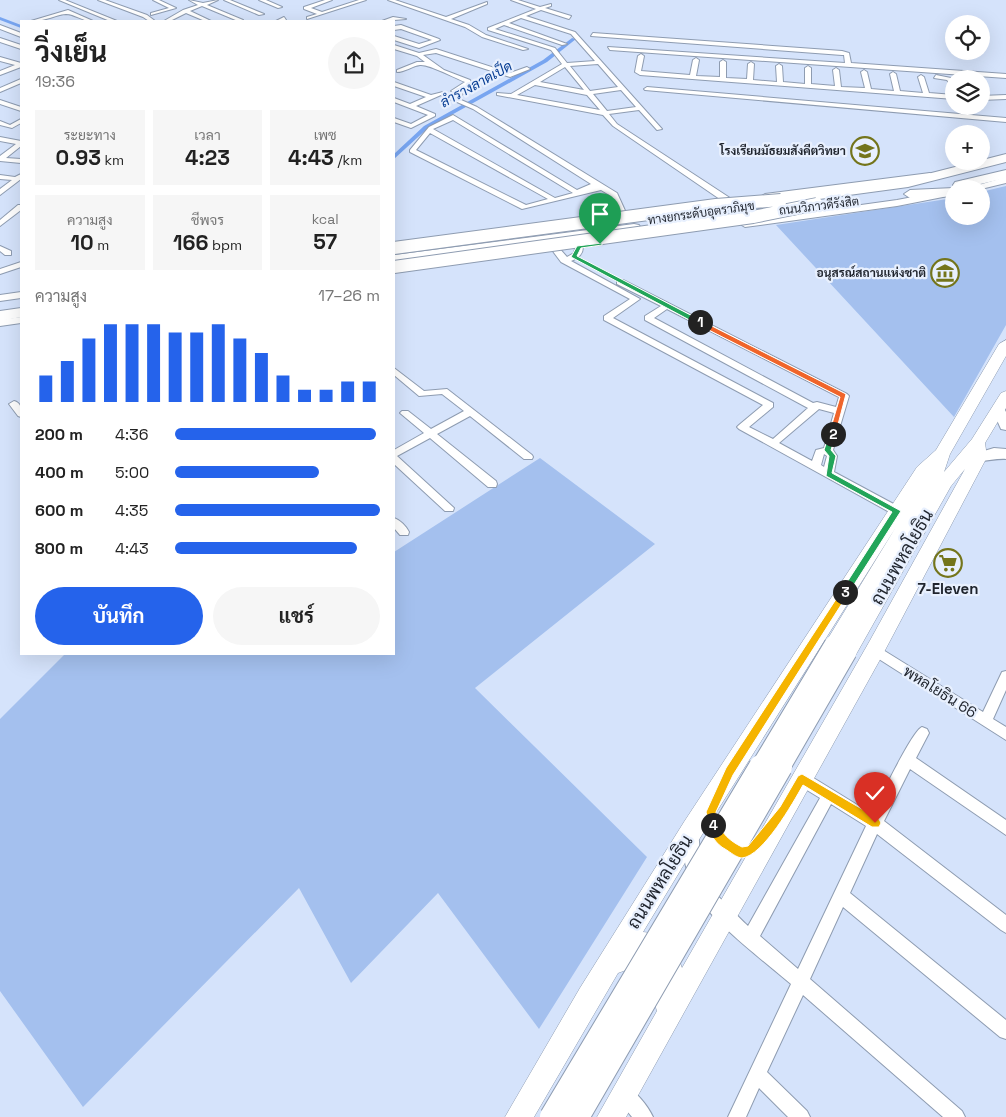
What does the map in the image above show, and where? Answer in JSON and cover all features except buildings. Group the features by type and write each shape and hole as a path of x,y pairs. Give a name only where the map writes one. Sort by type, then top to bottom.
{"highway":[{"name":"ถนนวิภาวดีรังสิต","path":"395,250 730,204 908,183 1006,160"},
{"name":"ทางยกระดับอุตราภิมุข","path":"395,259 813,201 927,181 1006,160"},
{"name":"ถนนวิภาวดีรังสิต","path":"395,263 910,194 1006,172"},
{"name":"ทางยกระดับอุตราภิมุข","path":"395,250 813,201 906,192 1006,172"},
{"path":"910,194 945,192"},
{"path":"395,269 753,217 813,201"},
{"path":"0,302 20,300"},
{"path":"0,307 20,304"},
{"path":"0,312 20,309"},
{"path":"0,316 20,313"}],"main road":[{"name":"ถนนวิภาวดีรังสิต","path":"395,250 623,214 730,204 953,172"},
{"path":"990,184 1006,180"},
{"name":"ถนนวิภาวดีรังสิต","path":"395,269 579,247 872,206 945,194"},
{"path":"0,298 20,295"},
{"path":"0,323 20,320"},
{"name":"ถนนพหลโยธิน","path":"577,1117 840,649 935,476 942,454 1006,344"},
{"name":"ถนนพหลโยธิน","path":"611,1117 875,650 1006,396"},
{"path":"998,409 1006,426"},
{"path":"978,450 1006,454"},
{"name":"ถนนพหลโยธิน","path":"552,1117 840,649 946,482 978,450"},
{"name":"ถนนพหลโยธิน","path":"519,1117 589,997 692,830 923,471 942,454"},
{"path":"730,772 711,812 714,829 726,844 741,853 751,850 784,810"},
{"path":"589,997 619,958 629,949 637,944 648,944 659,949 670,964 673,984 671,994 651,1044"}],"street":[{"path":"61,0 112,20"},
{"path":"153,14 174,8 155,0"},
{"path":"191,0 240,20"},
{"path":"171,20 186,11 216,0"},
{"path":"226,0 261,14"},
{"path":"261,0 280,7"},
{"path":"322,14 306,8 330,0"},
{"path":"309,18 364,0"},
{"path":"390,0 467,26 484,36 525,49"},
{"path":"514,0 568,17"},
{"path":"483,32 539,8 548,2 556,13"},
{"path":"101,3 110,4 143,20"},
{"path":"447,19 485,3"},
{"path":"124,4 167,20"},
{"path":"87,10 94,8"},
{"path":"186,11 207,20"},
{"path":"38,20 68,12 88,20"},
{"path":"138,18 145,16 151,20"},
{"path":"302,16 315,20"},
{"path":"520,16 573,33 659,129"},
{"path":"387,20 392,18 403,19"},
{"path":"503,24 564,44 554,52"},
{"path":"0,27 20,35"},
{"path":"395,28 400,27 437,40 420,46 395,38"},
{"path":"491,29 554,52 615,125 730,204"},
{"path":"3,41 20,35"},
{"path":"594,35 845,53 847,54 848,65"},
{"path":"621,52 624,38"},
{"path":"3,41 20,47"},
{"path":"395,47 419,56 431,64 470,82 454,91 460,94"},
{"path":"610,48 641,56 945,79"},
{"path":"419,56 430,51 436,51 513,75 526,69"},
{"path":"621,52 1006,76"},
{"path":"641,56 638,72 945,96"},
{"path":"0,59 20,65"},
{"path":"693,77 696,60"},
{"path":"512,96 565,65 599,62"},
{"path":"723,62 723,79"},
{"path":"399,71 419,63 431,64"},
{"path":"750,81 751,64"},
{"path":"0,73 20,65"},
{"path":"498,71 511,65"},
{"path":"666,75 667,66"},
{"path":"779,66 780,83"},
{"path":"808,68 808,86"},
{"path":"836,70 838,88"},
{"path":"554,72 572,74"},
{"path":"864,72 868,90"},
{"path":"893,74 897,92"},
{"path":"921,77 926,94"},
{"path":"0,90 20,81"},
{"path":"534,83 588,93 622,88"},
{"path":"681,92 682,83"},
{"path":"395,84 430,97"},
{"path":"10,86 20,89"},
{"path":"647,89 681,92 697,96 724,96 1006,120"},
{"path":"412,106 441,93 451,96 482,113 614,195 623,214"},
{"path":"499,94 605,113 640,108"},
{"path":"722,105 724,96"},
{"path":"990,98 1006,97"},
{"path":"395,100 432,116 411,126 395,120"},
{"path":"0,102 20,109"},
{"path":"580,194 453,117 430,130 412,151 525,207 580,194 599,186"},
{"path":"0,123 10,127 20,124"},
{"path":"430,130 554,200"},
{"path":"0,138 20,144"},
{"path":"0,158 20,145"},
{"path":"0,158 20,161"},
{"path":"0,177 12,178"},
{"path":"0,193 20,177"},
{"path":"0,224 20,210"},
{"path":"570,258 579,247"},
{"path":"0,248 8,253"},
{"path":"556,250 636,299 607,318 770,405 742,427 897,511"},
{"path":"570,258 844,396 828,450 832,456 828,474"},
{"path":"0,272 20,264"},
{"path":"635,327 667,306"},
{"path":"648,318 814,408"},
{"path":"395,372 422,394 426,395 437,391 444,391 528,456"},
{"path":"777,440 817,405 839,411"},
{"path":"395,453 470,412"},
{"path":"405,413 492,484"},
{"path":"815,467 820,452 828,450"},
{"path":"395,459 449,508"},
{"path":"395,523 404,532"},
{"name":"พหลโยธิน 66","path":"875,650 1006,734"},
{"path":"986,720 1006,676"},
{"path":"737,1117 875,823 922,733"},
{"path":"907,759 1006,828"},
{"path":"802,779 875,823 1006,924"},
{"path":"751,937 829,795"},
{"path":"692,830 691,864 705,894 725,917 751,937 956,1117"},
{"path":"842,896 1006,1031"},
{"path":"757,1074 801,1117"},
{"path":"624,1094 644,1117"}],"shaded area":[{"path":"1006,186 1006,325 954,417 776,225 945,199 945,225 990,225 990,190"},
{"path":"540,458 655,544 475,688 647,857 539,1029 438,893 351,983 299,888 83,1107 0,991 0,719 64,655 395,655 395,551"}],"waterway":[{"path":"0,18 20,27"},
{"name":"ลำรางลาดเป็ด","path":"395,156 426,127 545,61 574,39"}],"place":[{"name":"โรงเรียนมัธยมสังคีตวิทยา","path":"865,151"},
{"name":"อนุสรณ์สถานแห่งชาติ","path":"945,273"},
{"name":"7-Eleven","path":"948,563"}],"route":[{"path":"600,244 579,247 574,257 844,396 828,450 832,456 828,474 897,511 730,772 711,812 714,829 726,844 741,853 751,850 784,810 802,779 875,823"}]}
